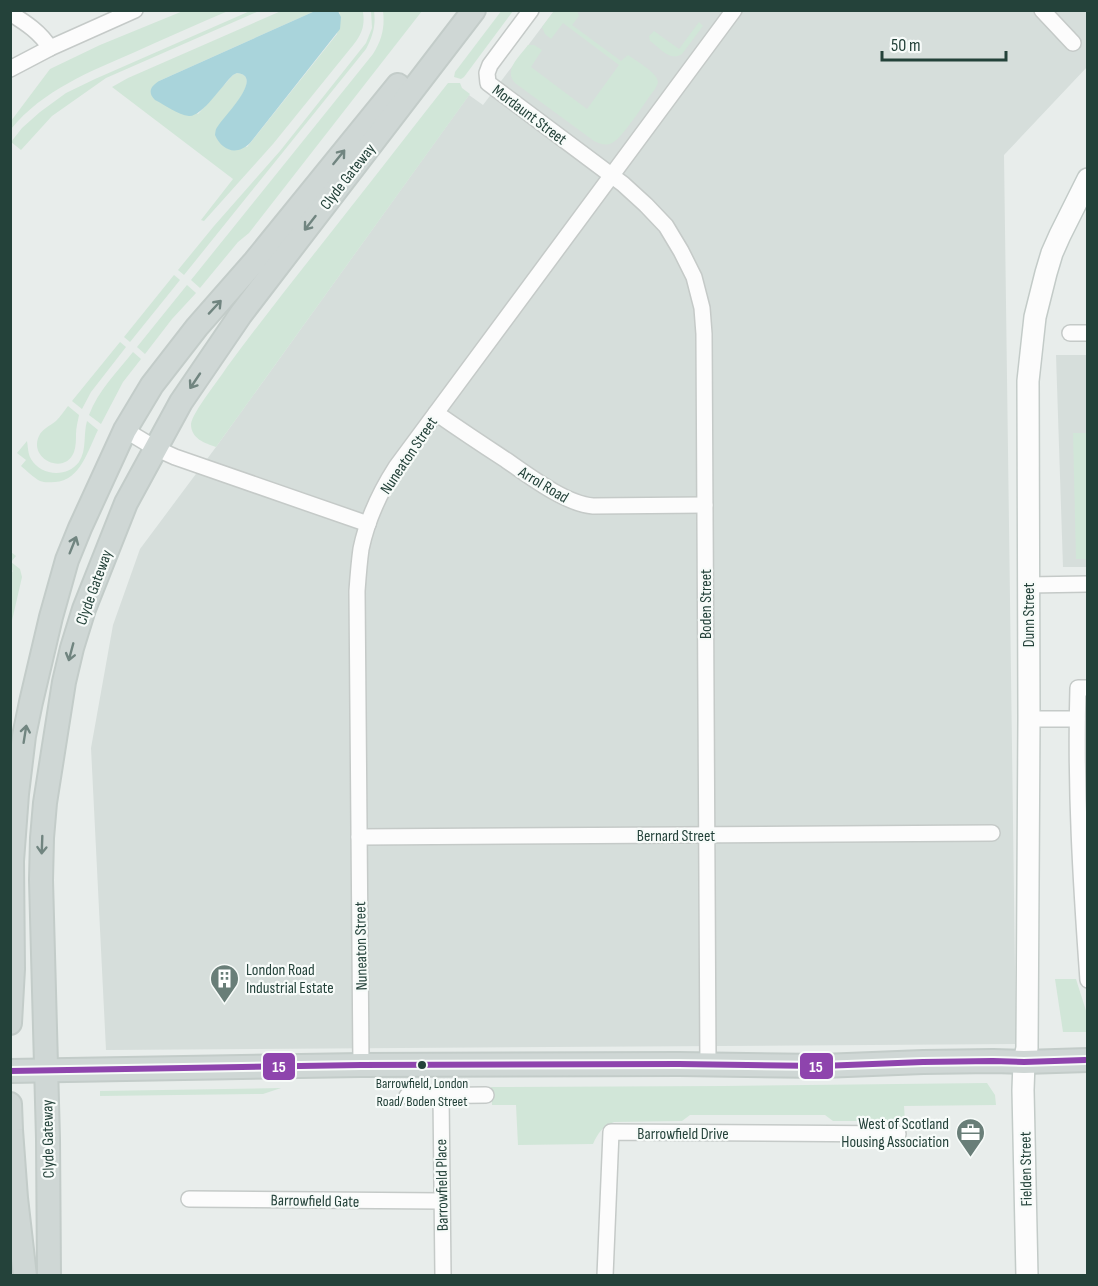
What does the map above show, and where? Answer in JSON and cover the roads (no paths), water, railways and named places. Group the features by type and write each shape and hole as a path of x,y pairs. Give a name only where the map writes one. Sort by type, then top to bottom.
{"main road":[{"name":"Clyde Gateway","path":"10,1023 13,969 14,823 22,754 31,702 67,560 95,494 125,430 145,395 197,327 255,261 416,62 455,10"},
{"name":"Clyde Gateway","path":"49,1275 42,837 45,803 64,682 84,609 126,503 181,402 241,314 474,10"},
{"name":"Dunn Street","path":"1024,1062 1027,1048 1028,381 1031,338 1052,253 1088,179"},
{"path":"10,1071 361,1065 822,1065 1088,1060"},
{"name":"Fielden Street","path":"1024,1062 1027,1275"},
{"name":"Clyde Gateway","path":"10,1104 16,1198 25,1275"}],"street":[{"path":"10,69 50,48 135,10"},
{"name":"Mordaunt Street","path":"531,10 490,65 487,74 488,82 612,176"},
{"name":"Nuneaton Street","path":"361,1065 357,591 361,550 375,504 392,473 734,10"},
{"path":"1042,10 1074,43"},
{"path":"10,13 38,32 50,48"},
{"name":"Boden Street","path":"612,176 646,205 666,226 688,263 699,293 704,322 708,1065"},
{"path":"1070,333 1088,333"},
{"name":"Arrol Road","path":"436,413 533,479 582,505 705,505"},
{"path":"125,430 175,457 368,524"},
{"path":"1028,585 1088,584"},
{"path":"1083,688 1077,719 1088,980"},
{"path":"1029,719 1077,719"},
{"name":"Bernard Street","path":"359,837 992,833"},
{"name":"Barrowfield Place","path":"441,1095 443,1275"},
{"path":"407,1096 486,1095"},
{"name":"Barrowfield Drive","path":"606,1275 611,1132 898,1134"},
{"name":"Barrowfield Gate","path":"189,1199 441,1201"}],"water":[{"path":"315,11 338,11 341,17 340,29 245,147 230,150 222,145 215,135 217,127 245,88 247,81 244,76 237,73 233,75 206,106 189,116 180,114 155,100 151,94 152,87 159,81"}],"place":[{"name":"London Road Industrial Estate","path":"225,1004"},
{"name":"Barrowfield, London Road/ Boden Street","path":"422,1065"},
{"name":"West of Scotland Housing Association","path":"970,1158"}]}
